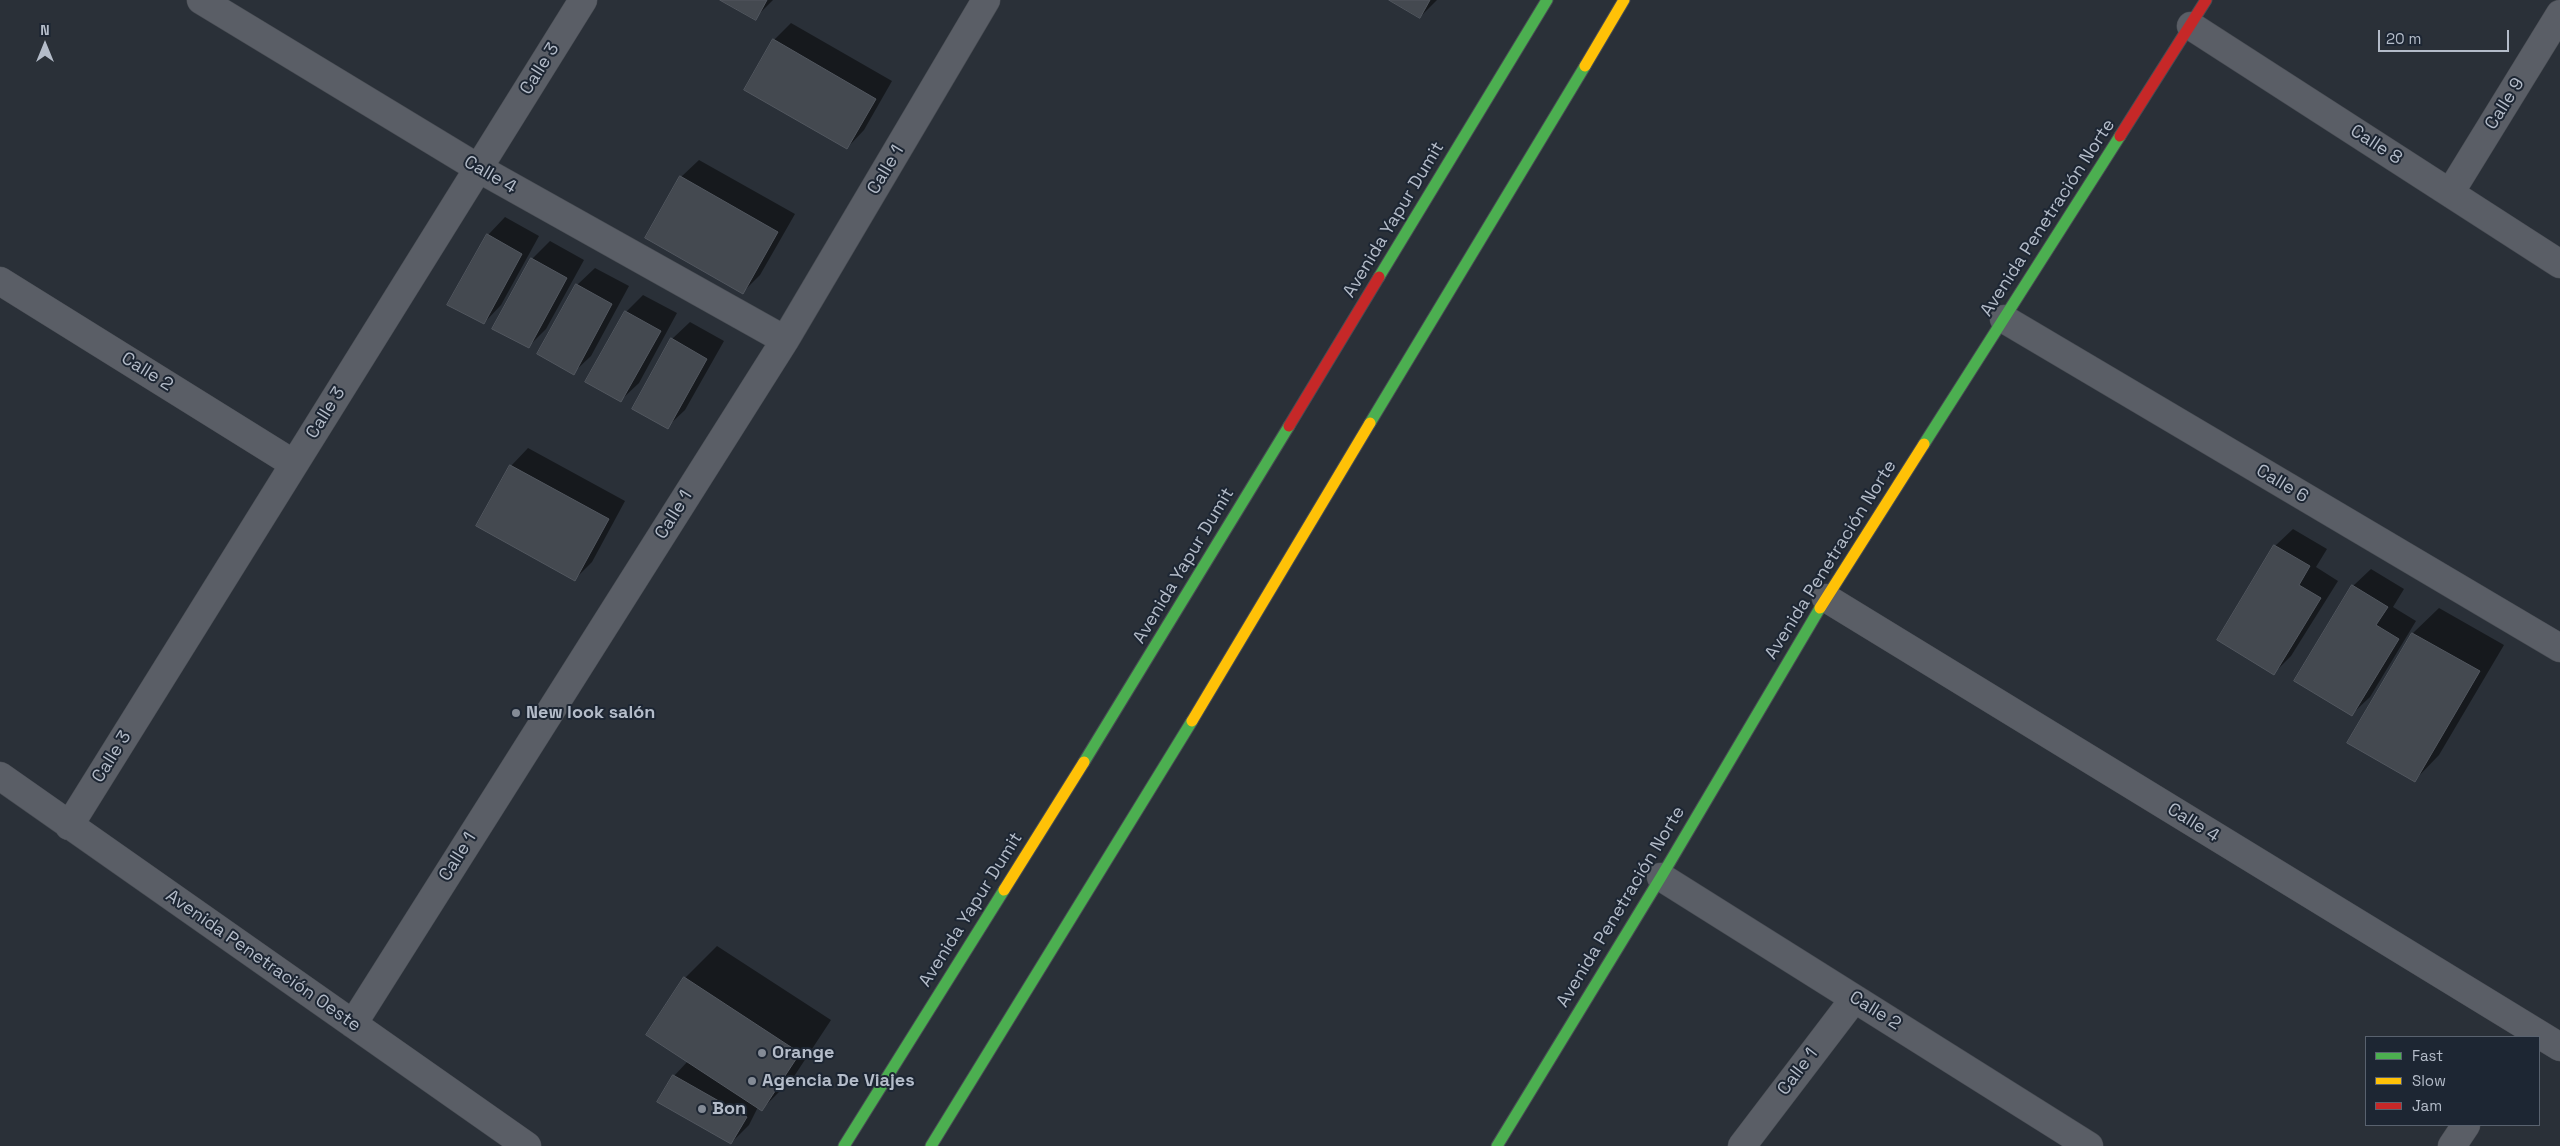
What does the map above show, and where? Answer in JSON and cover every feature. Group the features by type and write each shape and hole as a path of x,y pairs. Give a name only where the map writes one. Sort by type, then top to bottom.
{"main road":[{"name":"Avenida Yapur Dumit","path":"844,1146 1116,711 1547,0"},
{"path":"931,1146 1157,777 1624,0"},
{"name":"Avenida Penetración Norte","path":"1497,1146 1661,877 1826,598 2206,0"}],"street":[{"name":"Calle 4","path":"201,0 478,168 784,340"},
{"name":"Calle 3","path":"69,826 583,0"},
{"name":"Calle 1","path":"353,1024 784,340 986,0"},
{"name":"Calle 9","path":"2450,193 2560,14"},
{"name":"Calle 8","path":"2191,26 2560,264"},
{"name":"Calle 2","path":"0,281 294,464"},
{"name":"Calle 6","path":"2004,319 2560,648"},
{"name":"Calle 4","path":"1826,598 2524,1032"},
{"name":"Avenida Penetración Oeste","path":"0,776 526,1146"},
{"name":"Calle 2","path":"1661,877 2089,1146"},
{"name":"Calle 1","path":"1742,1146 1854,999"},
{"name":"Calle 4","path":"2540,1039 2560,1047"},
{"path":"2452,1146 2465,1126"}],"building":[{"path":"720,0 767,0 756,20"},
{"path":"1389,0 1430,0 1420,18"},
{"path":"773,39 876,99 847,149 744,90"},
{"path":"680,176 778,232 743,294 645,238"},
{"path":"487,234 522,254 484,324 447,305"},
{"path":"531,258 567,278 529,348 492,329"},
{"path":"576,284 612,304 574,375 537,354"},
{"path":"625,311 661,331 621,402 585,382"},
{"path":"671,338 707,359 668,429 632,409"},
{"path":"510,465 609,519 575,581 476,526"},
{"path":"2274,545 2310,566 2299,585 2321,598 2274,675 2217,640"},
{"path":"2352,585 2388,607 2376,625 2399,639 2352,716 2294,681"},
{"path":"2412,633 2480,671 2415,782 2347,743"},
{"path":"684,977 800,1053 762,1111 646,1035"},
{"name":"Bon","path":"673,1075 747,1117 731,1144 657,1102"}],"traffic: fast":[{"path":"1379,277 1547,0"},
{"path":"1370,423 1585,66"},
{"path":"1924,444 2120,136"},
{"path":"1084,762 1289,426"},
{"path":"1497,1146 1661,877 1820,608"},
{"path":"931,1146 1192,721"},
{"path":"844,1146 1004,890"}],"traffic: slow":[{"path":"1585,66 1624,0"},
{"path":"1192,721 1370,423"},
{"path":"1820,608 1924,444"},
{"path":"1004,890 1084,762"}],"traffic: jam":[{"path":"2120,136 2206,0"},
{"path":"1289,426 1379,277"}],"place":[{"name":"New look salón","path":"516,713"},
{"name":"Orange","path":"762,1053"},
{"name":"Agencia De Viajes","path":"752,1081"},
{"name":"Bon","path":"702,1109"}]}
